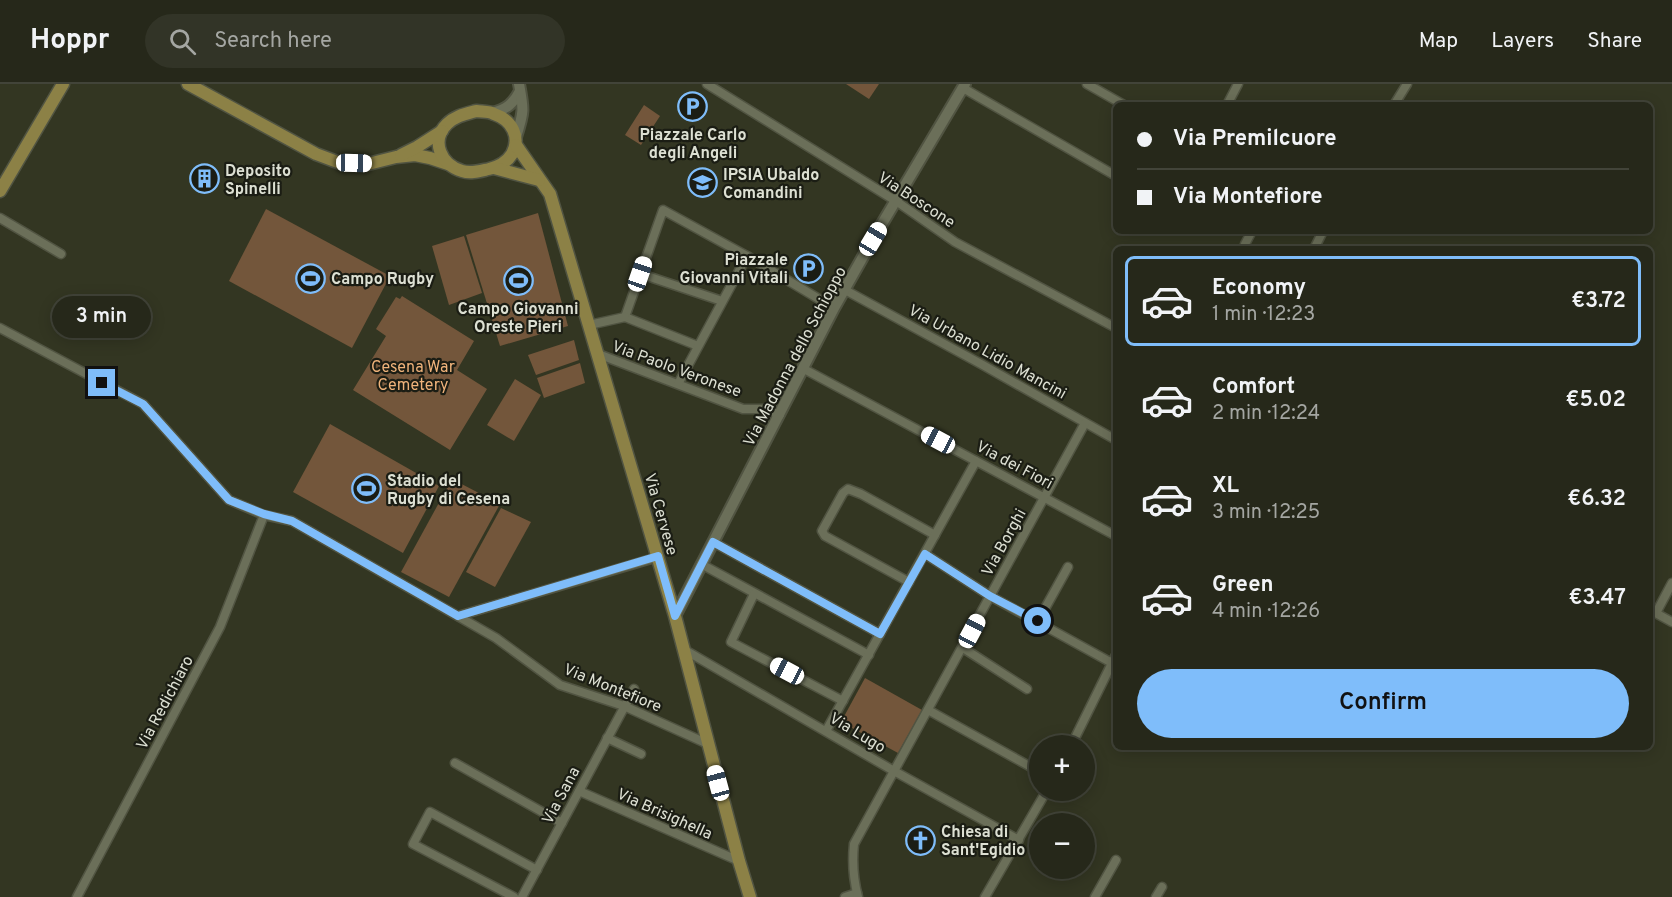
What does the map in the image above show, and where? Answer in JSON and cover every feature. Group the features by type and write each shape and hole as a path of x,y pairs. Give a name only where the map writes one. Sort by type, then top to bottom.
{"main road":[{"path":"0,191 63,84"},
{"path":"188,84 316,154 340,163 368,164 396,157 415,156 430,158 461,171 494,168 503,164 511,156 516,141 513,129 509,123 492,113 476,111 460,115 447,124 438,144 441,156 448,164"},
{"path":"396,157 442,131"},
{"name":"Via Cervese","path":"516,141 550,194 658,556 750,897"},
{"path":"494,168 539,180"}],"street":[{"name":"Via Boscone","path":"707,84 896,201 954,242 1113,325"},
{"path":"1087,84 1119,102"},
{"path":"1229,102 1238,84"},
{"path":"1396,102 1407,84"},
{"path":"492,113 506,109 515,101 520,86"},
{"path":"516,141 524,107 520,86"},
{"name":"Via Madonna dello Schioppo","path":"675,616 834,309 964,86"},
{"path":"964,86 1113,174"},
{"path":"626,317 663,210 747,256 834,309"},
{"path":"0,218 61,254"},
{"path":"1245,244 1250,234"},
{"path":"678,384 747,256"},
{"path":"640,274 722,301"},
{"name":"Via Urbano Lidio Mancini","path":"845,290 1113,438"},
{"path":"589,325 626,317 698,346"},
{"name":"Via Montefiore","path":"0,328 143,404 229,500 264,514 292,521 496,638 560,685 624,706 708,744"},
{"name":"Via Paolo Veronese","path":"598,354 743,409 765,409 780,415"},
{"name":"Via dei Fiori","path":"804,369 1113,534"},
{"name":"Via Borghi","path":"857,895 852,863 854,844 1085,423"},
{"path":"826,731 976,461"},
{"path":"909,582 825,536 822,531 825,525 843,493 848,489 935,535"},
{"name":"Via Redichiaro","path":"77,897 220,627 264,514"},
{"path":"713,542 880,634"},
{"path":"925,554 990,596 1113,658"},
{"path":"458,616 658,556"},
{"path":"701,564 869,655"},
{"path":"1038,621 1068,567"},
{"path":"1672,583 1653,612 1672,622"},
{"path":"754,594 731,642 843,701"},
{"path":"963,648 1027,690"},
{"name":"Via Lugo","path":"683,649 1019,840"},
{"path":"1076,735 1113,661"},
{"name":"Via Sana","path":"522,897 634,689"},
{"path":"928,710 1029,766"},
{"path":"606,738 641,754"},
{"path":"455,763 562,823"},
{"name":"Via Brisighella","path":"579,791 739,861"},
{"path":"985,897 1041,801"},
{"path":"514,897 413,844 430,812 537,870"},
{"path":"1095,897 1116,860"},
{"path":"1156,897 1162,886"},
{"path":"845,897 857,895"}],"green space":[{"path":"846,84 879,84 869,99"},
{"path":"644,105 660,116 641,145 625,135"},
{"name":"Campo Rugby","path":"266,209 390,276 352,348 229,281"},
{"name":"Campo Giovanni Oreste Pieri","path":"538,213 568,326 500,346 466,235"},
{"path":"464,236 482,293 449,305 432,246"},
{"name":"Cesena War Cemetery","path":"402,296 474,341 457,370 487,389 450,450 353,390 386,336 376,329 396,297 400,299"},
{"path":"574,340 579,360 536,375 528,355"},
{"path":"580,363 585,383 544,398 537,378"},
{"path":"515,379 541,395 514,441 487,425"},
{"name":"Stadio del Rugby di Cesena","path":"330,424 439,486 403,553 293,492"},
{"path":"452,479 500,504 449,597 401,572"},
{"path":"501,508 531,522 495,587 466,572"},
{"path":"865,678 922,710 898,753 841,722"}],"place":[{"name":"Piazzale Carlo degli Angeli","path":"693,106"},
{"name":"Deposito Spinelli","path":"204,179"},
{"name":"IPSIA Ubaldo Comandini","path":"702,183"},
{"name":"Piazzale Giovanni Vitali","path":"809,268"},
{"name":"Campo Rugby","path":"310,278"},
{"name":"Campo Giovanni Oreste Pieri","path":"518,280"},
{"name":"Stadio del Rugby di Cesena","path":"366,489"},
{"name":"Chiesa di Sant'Egidio","path":"920,840"}],"route":[{"path":"102,383 143,404 229,500 264,514 292,521 458,616 658,556 675,616 713,542 880,634 925,554 990,596 1038,621"}]}
